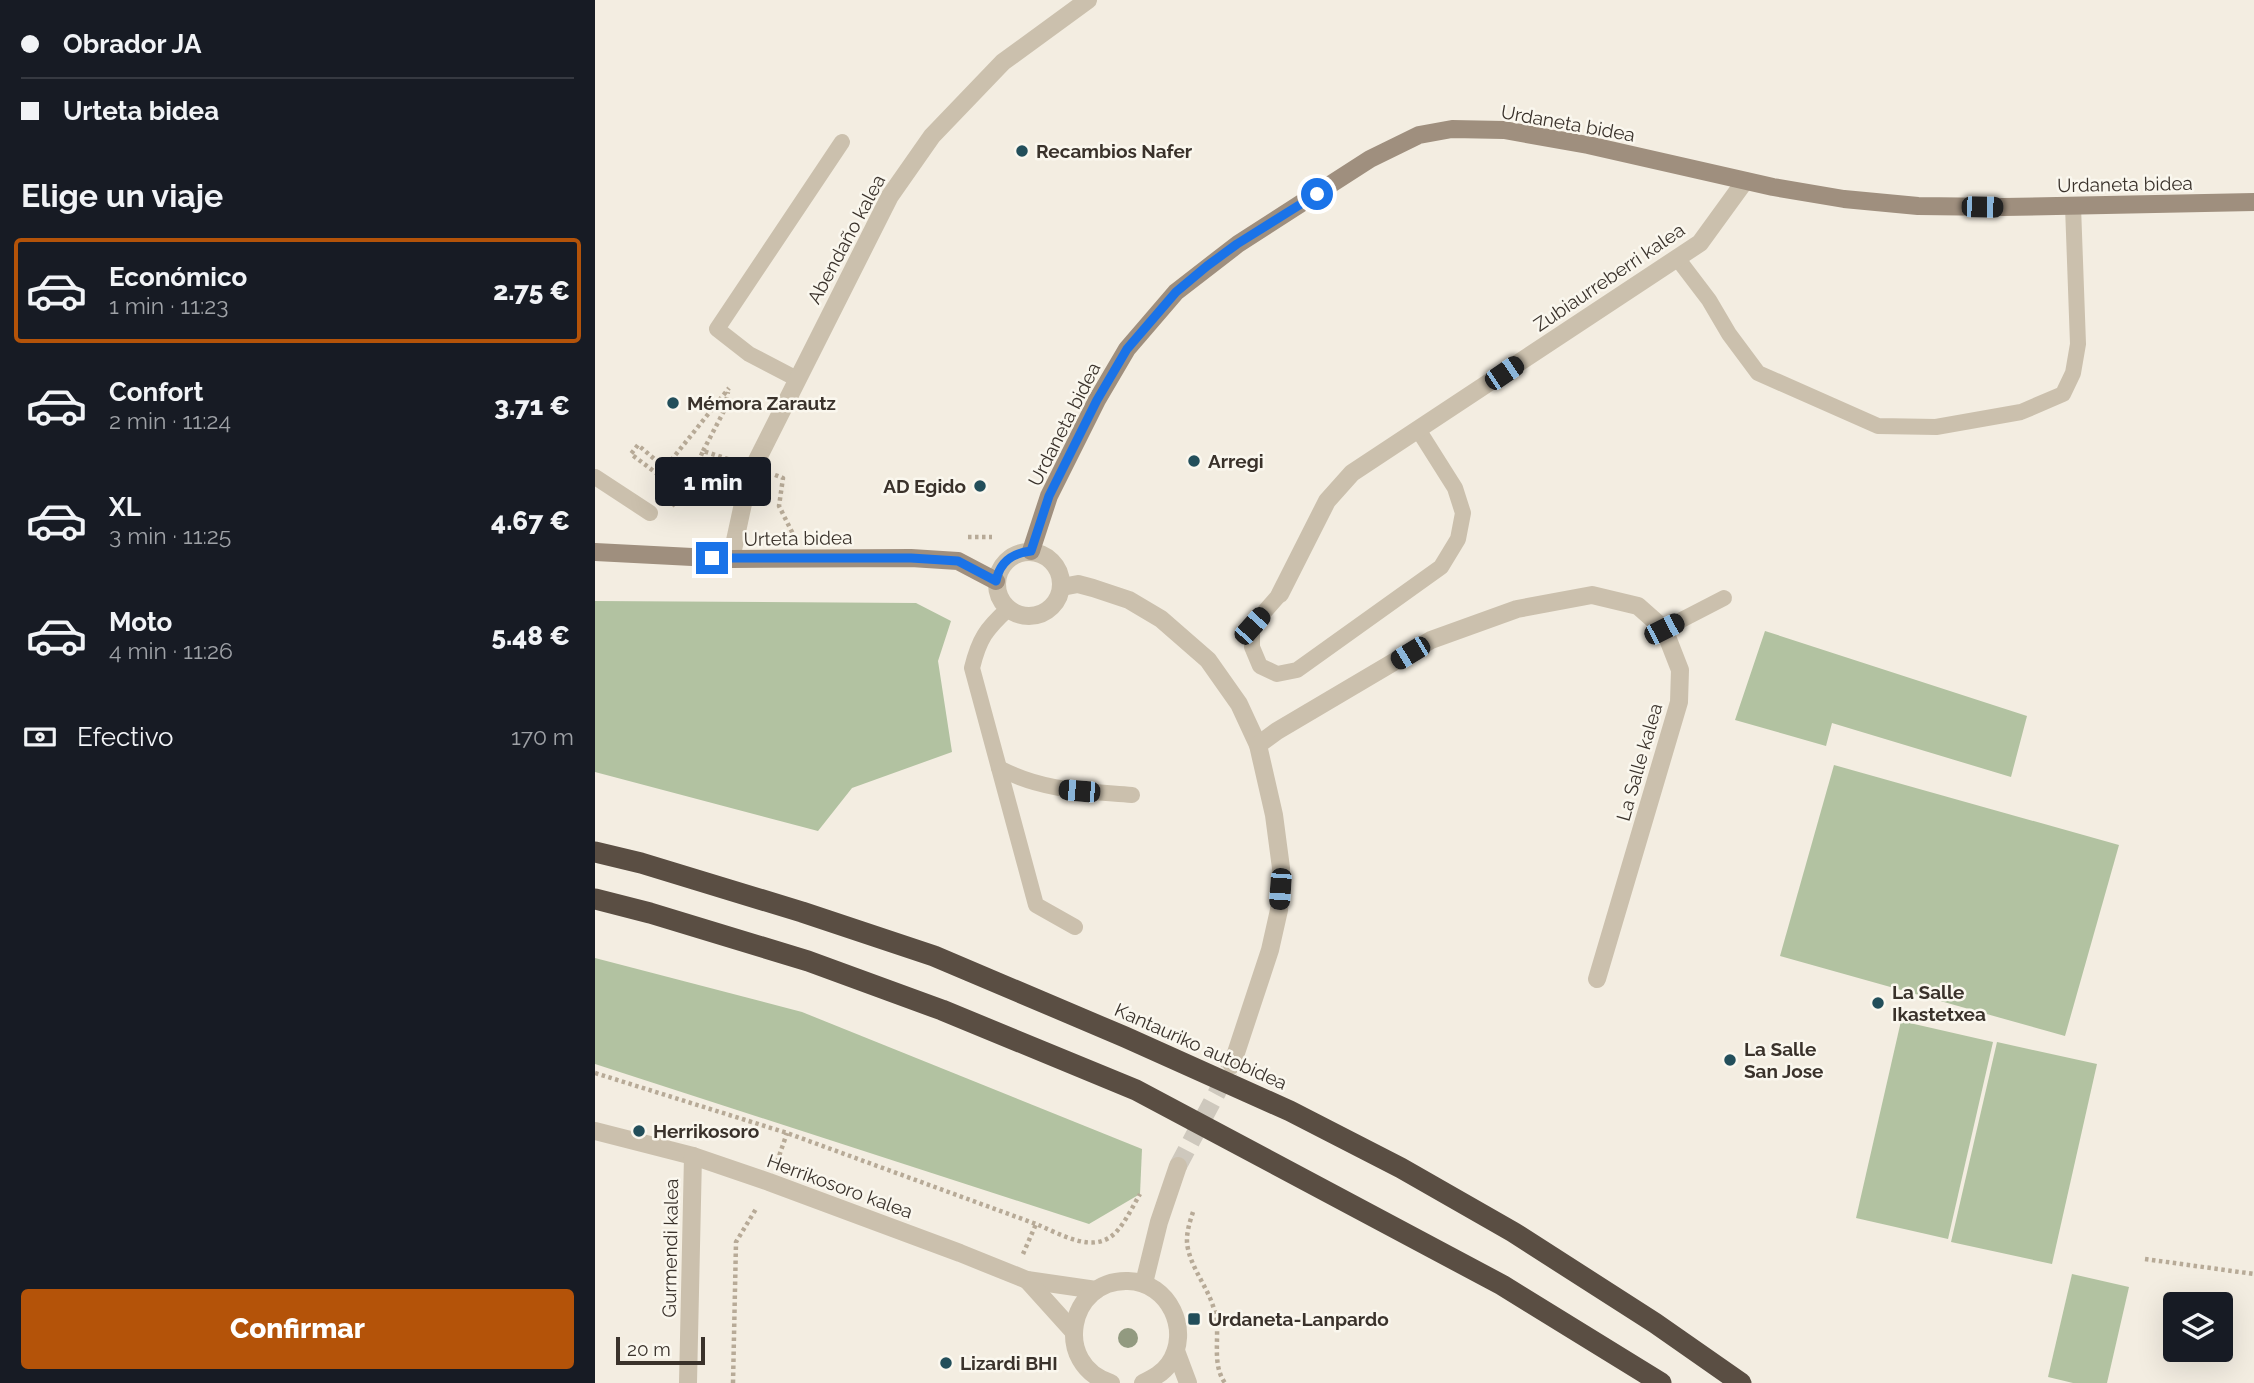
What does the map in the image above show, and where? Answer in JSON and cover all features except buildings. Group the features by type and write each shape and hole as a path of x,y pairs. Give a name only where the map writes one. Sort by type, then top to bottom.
{"highway":[{"name":"Kantauriko autobidea","path":"595,852 641,863 802,912 934,956 1290,1111 1401,1168 1513,1232 1655,1323 1741,1383"},
{"path":"595,899 808,961 942,1010 1136,1090 1502,1285 1661,1383"}],"street":[{"name":"Abendaño kalea","path":"731,559 749,476 890,196 932,136 1003,62 1088,0"},
{"name":"Urdaneta bidea","path":"1031,551 1049,496 1097,400 1127,349 1176,292 1237,244 1370,159 1419,135 1452,129 1504,130 1588,145 1745,181 1844,198 1918,206 2254,202"},
{"name":"Zubiaurreberri kalea","path":"1280,594 1327,501 1352,473 1700,243 1745,181"},
{"path":"1031,551 1043,554 1055,564 1061,574 1061,593 1045,613 1017,615 1008,609 997,593 996,581 1003,564 1011,556 1031,551"},
{"name":"Urteta bidea","path":"595,552 731,559 911,558 958,561 996,581"},
{"path":"1062,587 1078,584 1093,588 1129,600 1160,619 1208,660 1239,704 1258,745 1278,841 1281,868 1279,909 1271,950 1232,1065"},
{"name":"La Salle kalea","path":"1258,745 1277,731 1431,640 1517,609 1592,594 1638,606 1664,629 1680,670 1679,702 1597,979"},
{"name":"Herrikosoro kalea","path":"595,1131 693,1156 1027,1280 1096,1290"},
{"name":"Gurmendi kalea","path":"688,1383 693,1156"},
{"path":"1144,1283 1159,1222 1178,1166"},
{"name":"Herrikosoro kalea","path":"1027,1280 1073,1331"},
{"path":"1111,1383 1090,1377 1080,1360 1073,1331 1076,1315 1084,1301 1096,1290 1110,1283 1128,1281 1144,1283 1159,1292 1170,1304 1178,1327 1176,1351 1168,1365 1143,1383"},
{"path":"1176,1351 1188,1383"}],"lane":[{"path":"797,379 749,354 717,329 842,142"},
{"path":"1677,258 1758,373 1878,426 1936,427 2021,412 2063,394 2073,373 2078,344 2073,206"},
{"path":"1280,594 1252,626 1252,647 1260,667 1276,674 1297,670 1441,567 1458,539 1463,513 1455,488 1419,431"},
{"path":"595,477 650,513"},
{"path":"1664,629 1724,598"},
{"path":"1008,609 981,639 972,668 1036,905 1075,927"},
{"path":"999,768 1053,789 1132,796"}],"path":[{"path":"650,513 669,510 684,494 723,411 729,388 665,468 638,445 631,454 684,494"},
{"path":"703,451 783,478 779,506 791,533 799,537"},
{"path":"965,538 992,537"},
{"path":"595,1073 787,1133 1075,1240 1103,1242 1117,1231 1140,1194"},
{"path":"776,1165 787,1133"},
{"path":"733,1383 736,1242 756,1209"},
{"path":"1193,1212 1188,1228 1188,1247 1215,1310 1218,1366 1225,1383"},
{"path":"1021,1258 1036,1224"},
{"path":"2145,1259 2254,1274"}],"green space":[{"path":"595,601 916,603 951,621 938,661 952,752 852,788 818,831 595,772"},
{"path":"1765,631 2027,716 2011,777 1832,723 1826,746 1735,720"},
{"path":"1834,765 2119,845 2065,1036 1780,956"},
{"path":"595,958 802,1012 1142,1149 1140,1194 1089,1224 595,1064"},
{"path":"1901,1021 1993,1042 1948,1239 1856,1218"},
{"path":"1997,1042 2097,1064 2052,1264 1951,1242"},
{"path":"2072,1274 2129,1287 2107,1383 2073,1383 2048,1377"}],"tunnel":[{"path":"1178,1166 1229,1070"}],"place":[{"name":"Recambios Nafer","path":"1022,151"},
{"name":"Mémora Zarautz","path":"673,403"},
{"name":"Arregi","path":"1194,461"},
{"name":"AD Egido","path":"980,486"},
{"name":"La Salle Ikastetxea","path":"1878,1003"},
{"name":"La Salle San Jose","path":"1730,1060"},
{"name":"Herrikosoro","path":"639,1131"},
{"name":"Urdaneta-Lanpardo","path":"1194,1319"},
{"name":"Lizardi BHI","path":"946,1363"}],"route":[{"path":"712,558 911,558 958,561 996,581 1003,564 1011,556 1031,551 1049,496 1097,400 1127,349 1149,322 1176,292 1207,266 1317,194"}]}
